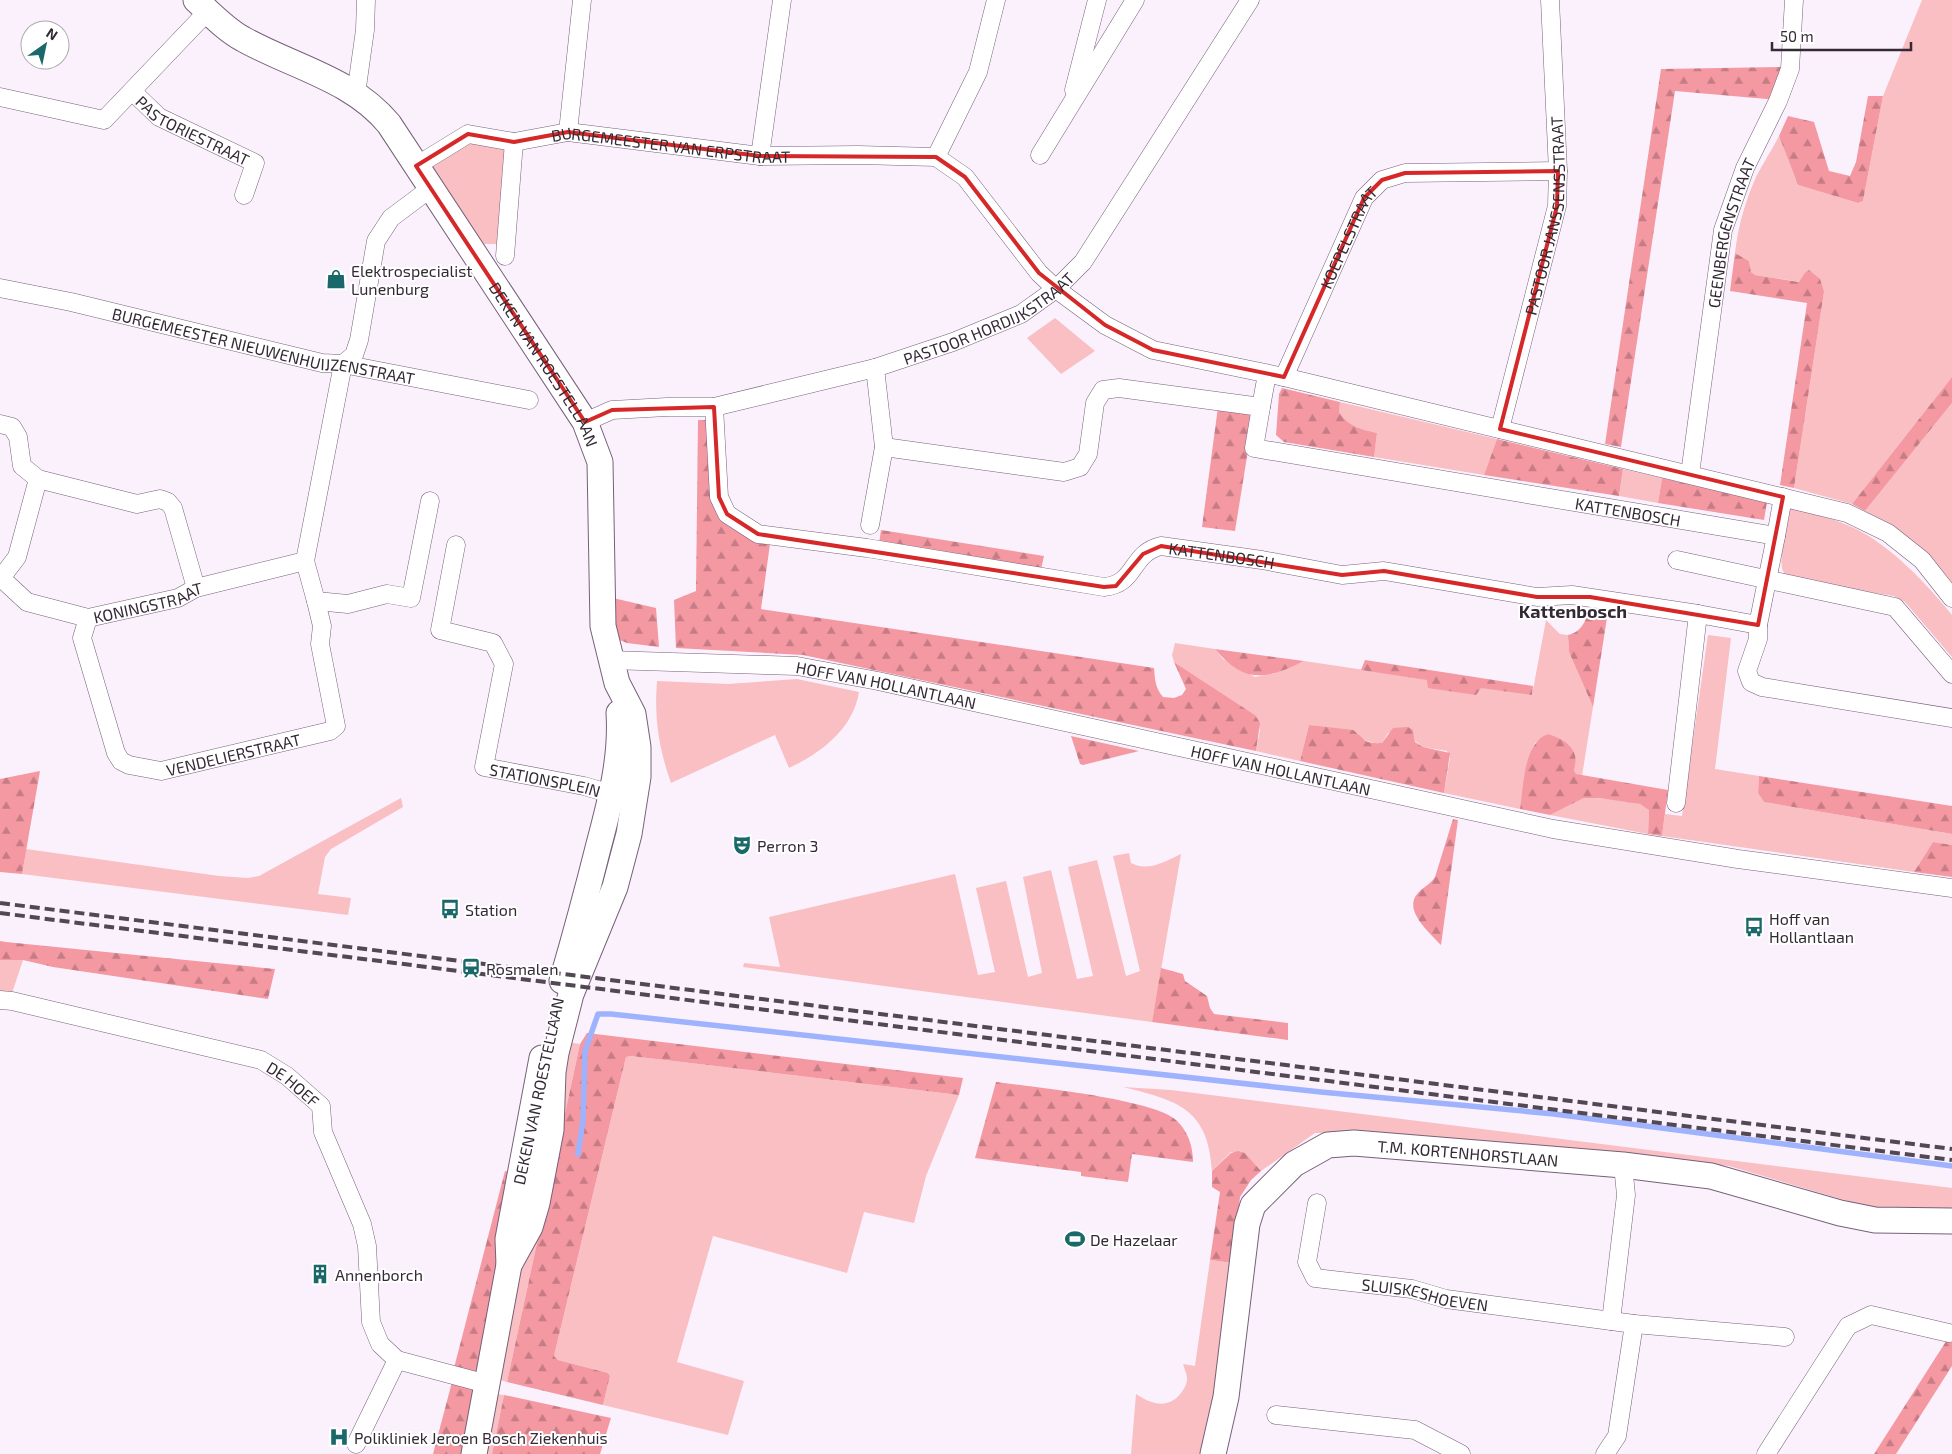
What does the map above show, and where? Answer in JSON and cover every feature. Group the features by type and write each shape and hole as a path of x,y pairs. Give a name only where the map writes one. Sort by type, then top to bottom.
{"main road":[{"name":"DEKEN VAN ROESTELLAAN","path":"202,6 242,39 332,80 356,94 380,112 585,422 600,462 603,626 617,683 623,798 580,919 549,1025 508,1239 509,1265 474,1454"},
{"name":"T.M. KORTENHORSTLAAN","path":"1213,1454 1226,1397 1247,1224 1252,1205 1294,1164 1328,1145 1354,1143 1623,1164 1711,1176 1840,1213 1875,1220 1952,1222"}],"street":[{"path":"356,94 365,30 366,0"},
{"path":"568,132 582,0"},
{"path":"760,156 782,0"},
{"path":"996,0 978,72 936,157 965,177 1039,273 1056,289 1105,325 1153,350 1275,375 1783,496 1847,513 1888,533 1922,560 1952,598"},
{"path":"1069,108 1097,0"},
{"path":"1040,155 1135,0"},
{"name":"PASTOOR HORDIJKSTRAAT","path":"585,422 612,410 714,407 875,368 952,342 1021,314 1056,289 1082,262 1250,0"},
{"name":"PASTOOR JANSSENSSTRAAT","path":"1500,429 1557,206 1558,171 1550,0"},
{"name":"GEENBERGENSTRAAT","path":"1690,474 1723,230 1746,168 1778,101 1790,69 1794,0"},
{"name":"PASTORIESTRAAT","path":"0,97 104,120 133,92 202,6"},
{"name":"PASTORIESTRAAT","path":"133,92 159,117 255,163 244,195"},
{"name":"BURGEMEESTER VAN ERPSTRAAT","path":"416,166 468,134 514,142 568,132 760,156 858,154 936,157"},
{"path":"505,256 514,142"},
{"name":"KOEPELSTRAAT","path":"1275,375 1364,198 1382,180 1405,173 1558,171"},
{"path":"430,501 411,598 387,594 348,604 316,601 304,561 343,364 354,355 360,340 376,241 391,218 431,188"},
{"name":"BURGEMEESTER NIEUWENHUIJZENSTRAAT","path":"0,288 71,302 322,363 343,364 529,400"},
{"path":"870,525 884,446 875,368"},
{"name":"KATTENBOSCH","path":"1275,375 1261,407 1254,448 1776,536"},
{"path":"884,446 1064,472 1080,467 1088,454 1095,403 1103,390 1119,388 1261,407"},
{"name":"KATTENBOSCH","path":"714,407 719,497 727,514 758,534 867,548 1104,587 1116,586 1124,580 1143,554 1151,548 1161,546 1262,560 1342,575 1384,571 1537,597 1572,595 1758,625"},
{"path":"0,424 12,427 18,437 22,466 38,479 137,504 160,499 168,502 173,508 196,588"},
{"path":"0,578 16,557 38,479"},
{"path":"1783,496 1769,579 1758,625 1758,639 1747,671 1751,682 1762,687 1952,718"},
{"name":"STATIONSPLEIN","path":"456,545 440,630 492,643 504,664 484,767 584,786 623,798"},
{"path":"1678,560 1895,607 1952,674"},
{"name":"KONINGSTRAAT","path":"0,578 27,602 88,618 178,598 196,588 304,561"},
{"name":"VENDELIERSTRAAT","path":"88,618 82,638 116,753 121,761 129,765 161,771 330,731 336,726 320,644 322,626 316,601"},
{"path":"1676,804 1698,614"},
{"name":"HOFF VAN HOLLANTLAAN","path":"610,660 797,666 878,681 1553,829 1738,859 1952,888"},
{"name":"DE HOEF","path":"0,1000 12,1001 261,1060 287,1076 321,1106 323,1132 362,1224 367,1246 372,1322 380,1344 397,1360"},
{"path":"1611,1320 1626,1195 1623,1164"},
{"name":"SLUISKESHOEVEN","path":"1318,1203 1307,1262 1315,1278 1412,1289 1446,1299 1634,1324 1785,1337"},
{"path":"1766,1454 1848,1326 1871,1315 1949,1332"},
{"path":"1605,1454 1617,1436 1634,1324"},
{"path":"356,1444 397,1360 487,1384"},
{"path":"1276,1415 1415,1430 1461,1454"}],"highlighted area":[{"path":"568,132 760,156 936,157 965,177 1039,273 1105,325 1153,350 1284,377 1364,198 1382,180 1405,173 1558,171 1557,206 1500,429 1783,497 1758,625 1590,597 1537,597 1384,571 1342,575 1161,546 1143,554 1116,586 1104,587 758,534 727,514 719,497 714,407 612,410 585,422 416,166 468,134 514,142"}],"shaded area":[{"path":"1922,0 1952,0 1952,377 1852,504 1794,488 1824,292 1800,282 1755,275 1751,272 1749,261 1735,253 1736,243 1742,214 1752,186 1779,136 1798,185 1858,203 1863,201 1883,96"},
{"path":"449,140 506,146 499,244 481,244 423,161"},
{"path":"1055,318 1095,351 1061,374 1027,338"},
{"path":"1340,402 1497,439 1484,475 1374,457 1377,433 1361,429 1347,421 1339,412"},
{"path":"1952,403 1952,589 1906,539 1865,511"},
{"path":"1623,469 1662,478 1658,503 1619,496"},
{"path":"1790,508 1832,519 1856,529 1882,545 1908,567 1952,615 1952,657 1905,602 1894,596 1799,581 1786,575 1783,571 1782,558"},
{"path":"1546,620 1560,634 1568,635 1569,652 1593,707 1582,776 1576,774 1574,770 1576,763 1574,751 1570,746 1561,739 1548,734 1535,743 1530,754 1520,809 1444,793 1450,758 1447,751 1423,747 1415,741 1413,730 1388,733 1382,743 1374,743 1360,739 1358,733 1309,725 1300,761 1256,751 1260,730 1255,715 1174,662 1172,655 1175,643 1215,649 1223,659 1255,677 1276,673 1304,661 1532,695"},
{"path":"1708,635 1731,638 1715,769 1759,776 1758,793 1764,802 1952,834 1952,845 1933,842 1914,872 1662,836 1665,814 1682,816"},
{"path":"797,679 859,692 856,705 843,728 824,747 789,768 775,735 671,783 658,733 656,708 657,681 728,684"},
{"path":"401,798 403,807 331,849 325,857 318,894 351,898 348,915 22,874 26,849 219,876 248,878 259,876"},
{"path":"1584,798 1618,799 1644,806 1649,810 1648,834 1550,815"},
{"path":"1129,853 1131,863 1144,867 1156,865 1181,854 1152,1022 743,967 744,963 780,967 769,917 955,874 978,975 995,972 976,888 1006,881 1028,977 1042,973 1023,877 1051,870 1077,979 1093,976 1068,867 1097,860 1126,976 1140,971 1113,856"},
{"path":"0,960 23,960 12,993 0,991"},
{"path":"567,1042 580,1044 507,1382 500,1380"},
{"path":"631,1056 959,1095 926,1176 914,1223 864,1212 847,1273 713,1236 677,1362 744,1381 728,1435 603,1405 610,1376 608,1373 558,1360 554,1356 626,1057"},
{"path":"1123,1087 1171,1090 1952,1188 1952,1210 1879,1208 1858,1204 1729,1166 1372,1133 1315,1133 1261,1171 1245,1153 1231,1152 1212,1171 1204,1133 1197,1120 1174,1103 1160,1097"},
{"path":"1210,1260 1233,1263 1207,1454 1131,1454 1136,1394 1153,1403 1171,1402 1181,1393 1186,1385 1187,1377 1183,1364 1195,1366"},
{"path":"497,1394 504,1395 492,1454 486,1454"}],"green space":[{"path":"1784,67 1778,100 1675,91 1621,447 1605,444 1661,69"},
{"path":"1868,96 1883,96 1863,201 1858,203 1798,185 1779,136 1788,116 1814,122 1829,171 1850,176 1856,162"},
{"path":"1735,253 1749,261 1751,272 1755,275 1799,282 1809,270 1820,279 1824,292 1794,488 1780,485 1807,303 1730,291"},
{"path":"1952,377 1952,403 1865,511 1852,504"},
{"path":"1282,388 1340,402 1339,412 1347,421 1361,429 1377,433 1374,457 1284,442 1276,435 1279,394"},
{"path":"1218,407 1254,413 1235,531 1202,527"},
{"path":"698,420 709,420 715,438 711,499 770,544 761,609 1154,668 1157,687 1163,697 1174,698 1182,695 1186,689 1174,662 1255,715 1260,723 1256,751 803,655 676,648 674,600 696,591"},
{"path":"1497,439 1623,469 1619,496 1484,475"},
{"path":"1662,478 1767,502 1764,520 1658,503"},
{"path":"881,530 1044,556 1041,569 879,544"},
{"path":"613,598 656,608 659,647 627,643 617,639 613,616"},
{"path":"1592,602 1609,605 1593,707 1569,652 1568,635 1578,631 1581,627"},
{"path":"1215,649 1304,661 1278,672 1256,675 1236,668"},
{"path":"1365,660 1533,686 1532,695 1481,688 1476,695 1428,688 1427,680 1361,670"},
{"path":"1309,725 1353,730 1367,742 1371,743 1382,743 1393,728 1408,727 1413,730 1415,742 1423,747 1450,753 1444,793 1300,761"},
{"path":"1548,734 1566,742 1574,751 1576,763 1574,770 1576,774 1668,790 1662,836 1648,834 1649,810 1640,804 1600,798 1584,798 1550,815 1520,809 1529,756 1540,739"},
{"path":"1071,736 1139,751 1083,765 1080,764"},
{"path":"40,771 22,874 0,872 0,779"},
{"path":"1759,776 1952,806 1952,834 1764,802 1758,793"},
{"path":"1453,819 1458,820 1441,945 1419,921 1413,907 1418,893 1435,877"},
{"path":"1933,842 1952,845 1952,877 1914,872"},
{"path":"0,941 275,969 268,999 53,967 23,960 0,960"},
{"path":"1161,968 1183,974 1185,981 1207,996 1210,1008 1214,1014 1288,1023 1288,1040 1152,1022"},
{"path":"587,1033 963,1078 959,1095 631,1056 626,1057 554,1356 558,1360 608,1373 610,1376 603,1405 507,1382 580,1044"},
{"path":"996,1082 1118,1100 1163,1113 1176,1120 1184,1129 1191,1145 1193,1162 1132,1154 1128,1182 1081,1176 1081,1172 975,1158"},
{"path":"1238,1151 1245,1153 1261,1171 1251,1180 1240,1197 1233,1263 1210,1260 1220,1192 1212,1187 1212,1171 1231,1153"},
{"path":"505,1171 515,1173 476,1374 454,1368"},
{"path":"1952,1332 1952,1366 1896,1454 1874,1454"},
{"path":"452,1382 474,1387 461,1454 433,1454"},
{"path":"504,1395 611,1418 600,1454 492,1454"}],"waterway":[{"path":"578,1154 583,1120 585,1051 598,1014 611,1014 1321,1092 1554,1114 1952,1166"}],"railway":[{"path":"0,903 1952,1149"},
{"path":"0,913 1952,1160"}],"place":[{"name":"Elektrospecialist Lunenburg","path":"336,279"},
{"name":"Perron 3","path":"742,845"},
{"name":"Station","path":"450,909"},
{"name":"Hoff van Hollantlaan","path":"1754,927"},
{"name":"Rosmalen","path":"471,968"},
{"name":"De Hazelaar","path":"1075,1239"},
{"name":"Annenborch","path":"320,1274"},
{"name":"Polikliniek Jeroen Bosch Ziekenhuis","path":"339,1437"}],"district":[{"name":"Kattenbosch","path":"1573,611"}]}
